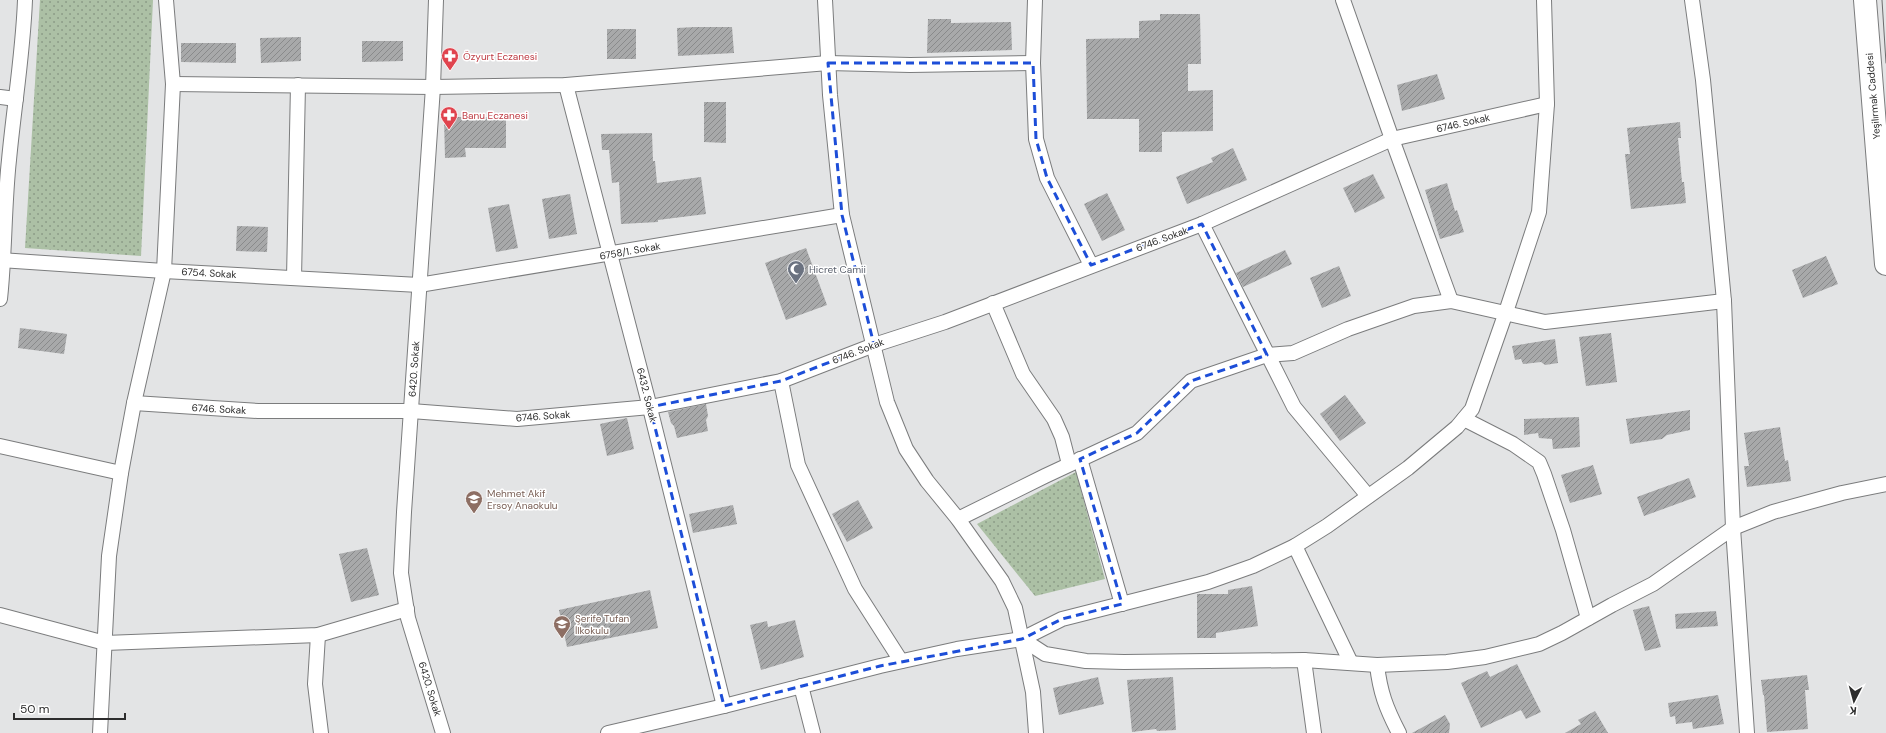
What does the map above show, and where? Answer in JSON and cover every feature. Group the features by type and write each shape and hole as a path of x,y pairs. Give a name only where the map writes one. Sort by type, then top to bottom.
{"main road":[{"name":"Yeşilırmak Caddesi","path":"1865,0 1886,264"}],"street":[{"path":"0,299 9,162 24,30 25,0"},
{"path":"100,733 109,556 121,473 134,403 164,271 173,84 166,0"},
{"name":"6420. Sokak","path":"436,0 433,87 401,573 407,608 443,733"},
{"path":"825,0 828,63 842,215 887,402 906,449 927,482 958,519 1002,581 1015,608 1033,692 1036,733"},
{"path":"1035,0 1033,63 1036,139 1048,178 1090,265"},
{"path":"1344,0 1392,139 1451,301"},
{"path":"608,733 724,706 901,661 957,649 1022,639 1062,619 1208,582 1253,566 1295,546 1327,526 1432,448 1457,427 1472,409 1539,212 1547,104 1544,0"},
{"path":"1692,0 1703,80 1724,301 1733,528 1747,733"},
{"path":"173,84 433,87 566,85 828,63 910,65 1033,63"},
{"path":"294,278 298,85"},
{"name":"6432. Sokak","path":"566,85 650,407 724,706"},
{"path":"0,98 16,99"},
{"name":"6746. Sokak","path":"134,403 258,411 411,411 517,419 650,407 781,381 874,345 945,322 1090,265 1202,224 1392,139 1547,104"},
{"name":"6758/1. Sokak","path":"419,285 842,215"},
{"path":"1202,224 1294,407 1368,496"},
{"name":"6754. Sokak","path":"2,260 164,271 419,285"},
{"path":"958,519 1137,433 1191,381 1268,355 1293,353 1348,329 1414,306 1451,301 1506,312 1545,322 1724,301"},
{"path":"993,304 1023,374 1054,419 1075,462 1122,604"},
{"path":"781,381 798,465 855,589 901,661"},
{"path":"1464,419 1513,444 1539,462 1563,530 1588,618"},
{"path":"0,446 121,473"},
{"path":"1022,639 1045,654 1086,661 1304,660 1377,664 1447,662 1511,652 1539,644 1653,584 1733,528 1773,512 1842,493 1886,484"},
{"path":"1295,546 1351,663"},
{"path":"0,615 105,643 318,635 407,608"},
{"path":"318,635 315,684 321,733"},
{"path":"1304,660 1314,733"},
{"path":"1377,664 1380,689 1387,710 1399,733"},
{"path":"800,686 812,733"}],"highlighted area":[{"path":"828,63 1033,63 1036,139 1047,178 1091,265 1202,224 1267,355 1191,381 1137,433 1080,459 1122,604 1062,619 1022,639 880,666 724,706 650,407 781,381 874,345 842,215"}],"green space":[{"path":"40,0 153,0 141,256 25,248"},
{"path":"1076,472 1105,579 1035,596 977,524"}],"building":[{"path":"1160,14 1200,14 1201,64 1188,64 1188,91 1213,90 1213,131 1162,132 1162,152 1139,152 1139,119 1087,119 1086,39 1139,38 1139,21 1160,20"},
{"path":"928,19 951,19 951,23 1011,22 1012,50 927,53"},
{"path":"732,27 734,53 678,56 677,28"},
{"path":"607,29 636,29 636,59 607,59"},
{"path":"301,37 301,61 261,63 260,38"},
{"path":"362,41 403,41 403,61 362,62"},
{"path":"181,43 236,43 236,63 181,62"},
{"path":"1437,74 1445,99 1402,111 1397,85"},
{"path":"704,102 726,102 726,143 704,142"},
{"path":"444,117 506,117 506,148 465,148 466,157 445,158"},
{"path":"1680,122 1681,138 1678,138 1682,182 1684,182 1686,203 1631,209 1625,154 1630,154 1627,128"},
{"path":"652,133 653,161 655,161 657,183 701,177 706,214 658,220 658,222 621,224 619,182 612,183 609,150 602,150 601,134"},
{"path":"1233,148 1247,180 1187,204 1176,177 1213,162 1211,158"},
{"path":"1373,174 1385,198 1355,213 1343,188"},
{"path":"1447,183 1455,211 1457,210 1464,232 1440,239 1425,190"},
{"path":"1107,193 1125,230 1102,241 1084,204"},
{"path":"570,194 577,234 549,239 542,199"},
{"path":"509,204 518,248 496,252 488,208"},
{"path":"237,226 268,227 267,252 236,251"},
{"name":"Hicret Camii","path":"806,248 827,305 786,320 765,263"},
{"path":"1285,250 1292,264 1243,287 1236,273"},
{"path":"1826,256 1838,284 1803,298 1792,270"},
{"path":"1339,266 1351,296 1322,308 1310,278"},
{"path":"20,328 67,334 64,354 18,348"},
{"path":"1611,333 1617,382 1586,386 1579,337"},
{"path":"1555,339 1558,363 1545,365 1541,362 1523,364 1521,359 1515,360 1512,346"},
{"path":"1345,395 1366,423 1340,441 1320,414"},
{"path":"706,404 708,431 677,438 668,412"},
{"path":"1690,410 1690,430 1667,435 1662,439 1630,444 1626,419"},
{"path":"1579,417 1580,447 1553,449 1552,439 1539,438 1538,433 1524,435 1524,419"},
{"path":"627,418 634,449 607,456 600,424"},
{"path":"1780,427 1785,461 1788,460 1791,481 1747,487 1744,466 1749,466 1744,433"},
{"path":"1593,465 1602,494 1570,503 1561,475"},
{"path":"1689,478 1696,497 1644,516 1637,497"},
{"path":"858,500 873,528 847,542 832,514"},
{"path":"733,505 737,524 693,533 689,514"},
{"path":"367,548 379,595 351,602 339,554"},
{"path":"1252,586 1258,626 1216,633 1216,638 1197,638 1197,594 1228,594 1228,590"},
{"path":"650,590 658,628 567,647 559,610"},
{"path":"1649,606 1661,647 1645,651 1633,610"},
{"path":"1716,611 1718,626 1676,629 1675,614"},
{"path":"795,620 804,657 761,670 750,625 767,621 768,627"},
{"path":"1517,664 1541,712 1526,719 1521,710 1481,728 1461,683 1487,671 1490,677"},
{"path":"1807,675 1809,690 1805,690 1808,729 1767,732 1764,695 1761,680"},
{"path":"1098,677 1104,704 1059,715 1053,688"},
{"path":"1173,677 1176,730 1157,731 1156,729 1132,732 1127,680"},
{"path":"1718,695 1724,724 1693,729 1692,722 1676,724 1675,716 1670,717 1668,703"},
{"path":"1595,711 1608,733 1565,733 1581,724 1578,720"},
{"path":"1445,715 1450,724 1449,733 1412,733"}],"tram line":[{"path":"1882,0 1886,63"}],"place":[{"name":"Özyurt Eczanesi","path":"450,71"},
{"name":"Banu Eczanesi","path":"449,130"},
{"name":"Hicret Camii","path":"796,284"},
{"name":"Mehmet Akif Ersoy Anaokulu","path":"474,514"},
{"name":"Şerife Tufan İlkokulu","path":"562,639"}]}
